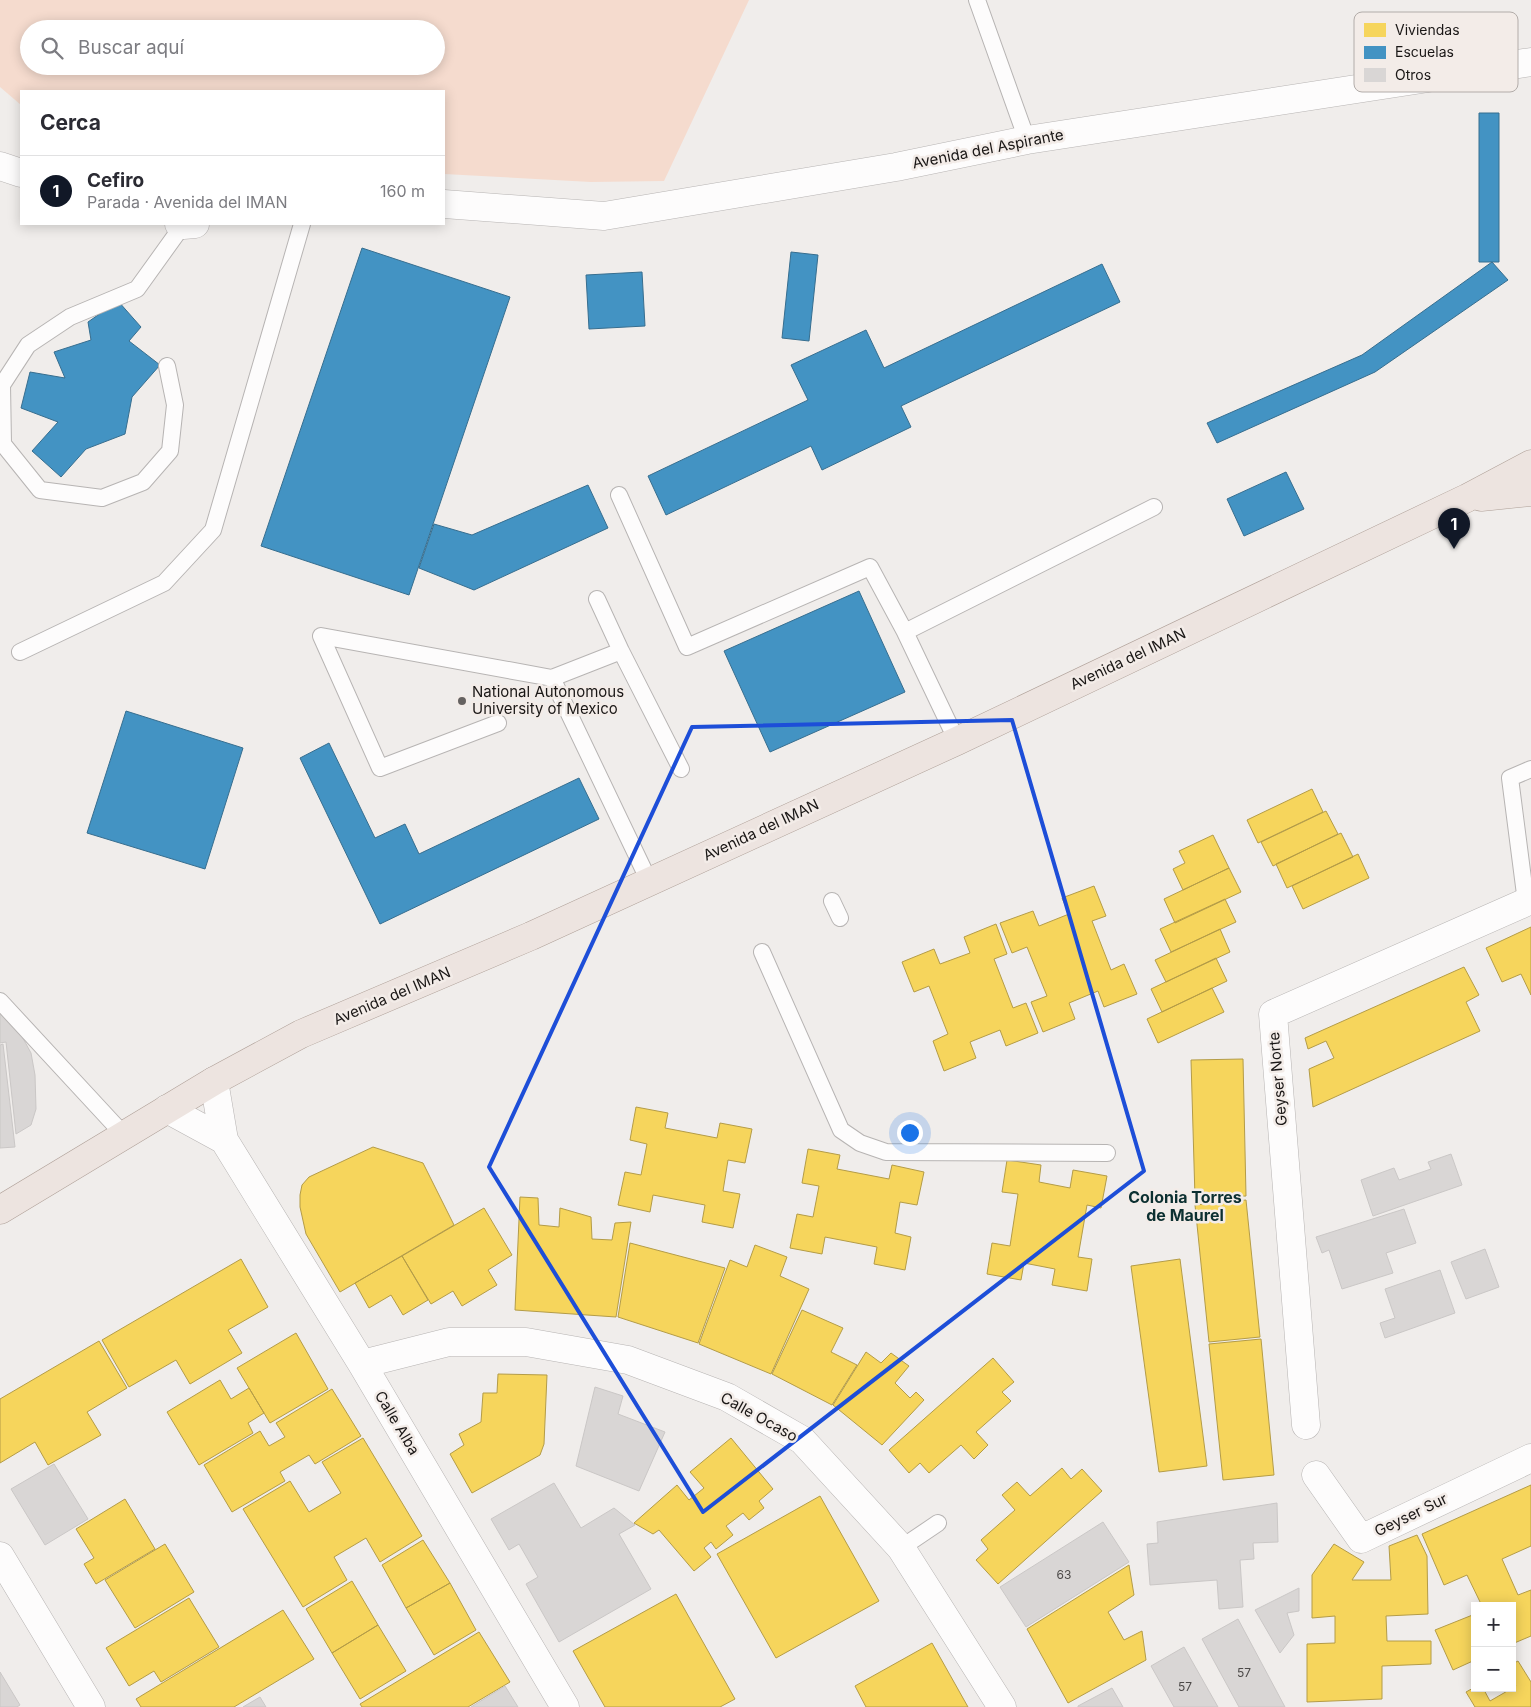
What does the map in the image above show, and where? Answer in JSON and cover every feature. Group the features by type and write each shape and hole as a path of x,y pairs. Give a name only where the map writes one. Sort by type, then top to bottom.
{"main road":[{"name":"Avenida del IMAN","path":"0,1210 214,1081 301,1034 531,936 957,741 1467,498 1531,464"},
{"path":"1467,498 1531,492"}],"street":[{"name":"Avenida del Aspirante","path":"1518,64 1531,62"},
{"name":"Avenida del Aspirante","path":"445,204 604,216 896,167 1028,140 1354,89"},
{"path":"0,166 20,173"},
{"name":"Geyser Norte","path":"1306,1425 1273,1014 1529,901"},
{"name":"Calle Alba","path":"214,1081 224,1140 362,1364 566,1707"},
{"name":"Calle Alba","path":"168,1109 224,1140"},
{"name":"Calle Ocaso","path":"362,1364 449,1342 526,1342 628,1360 727,1396 802,1440 901,1548 1002,1707"},
{"name":"Geyser Sur","path":"1316,1475 1361,1539 1531,1458"},
{"path":"0,1556 91,1707"}],"lane":[{"path":"976,0 1028,140"},
{"path":"168,366 175,405 170,451 143,482 102,498 40,490 3,444 2,385 28,345 70,317 137,289 185,225"},
{"path":"20,652 164,583 213,530 302,225"},
{"path":"619,495 687,647 870,567 905,632 957,741"},
{"path":"905,632 1154,507"},
{"path":"597,599 680,770"},
{"path":"498,723 380,768 321,636 552,678 622,651"},
{"path":"552,678 649,881"},
{"path":"1529,901 1510,778 1531,769"},
{"path":"832,900 840,918"},
{"path":"762,952 841,1130 860,1143 886,1152 1107,1153"},
{"path":"0,1001 124,1135"},
{"path":"901,1548 938,1523"}],"highlighted area":[{"path":"1012,720 1144,1171 703,1512 489,1167 692,727"}],"shaded area":[{"path":"0,0 749,0 664,181 591,182 445,174 445,90 20,90 20,104 0,87"}],"building: Viviendas":[{"path":"1312,789 1323,812 1258,843 1247,820"},
{"path":"1326,811 1338,834 1273,866 1261,842"},
{"path":"1341,833 1353,857 1287,888 1276,864"},
{"path":"1213,835 1229,868 1183,890 1173,869 1185,863 1179,851"},
{"path":"1358,854 1369,878 1303,909 1292,886"},
{"path":"1229,868 1241,892 1175,923 1164,899"},
{"path":"1094,886 1106,916 1092,921 1111,970 1124,964 1137,994 1104,1007 1098,991 1069,1003 1075,1019 1043,1032 1031,1002 1047,996 1027,947 1012,953 1000,923 1033,911 1039,926 1069,914 1062,898"},
{"path":"1225,899 1236,922 1171,952 1160,929"},
{"path":"996,924 1007,954 994,959 1013,1008 1026,1003 1038,1033 1006,1046 1000,1030 970,1042 976,1058 944,1071 933,1041 948,1034 929,986 914,992 902,962 934,949 940,964 970,953 964,937"},
{"path":"1531,927 1531,995 1521,974 1502,982 1486,948"},
{"path":"1220,929 1230,952 1166,982 1155,960"},
{"path":"1216,958 1227,981 1162,1012 1151,989"},
{"path":"1464,967 1479,995 1466,1002 1480,1031 1313,1107 1309,1069 1334,1058 1326,1041 1308,1049 1305,1038"},
{"path":"1212,988 1224,1012 1158,1043 1147,1019"},
{"path":"1243,1059 1246,1196 1195,1198 1191,1060"},
{"path":"636,1107 668,1113 665,1128 717,1138 720,1123 752,1129 745,1163 728,1160 723,1191 740,1194 733,1228 702,1222 705,1205 653,1195 650,1212 618,1205 625,1172 641,1175 647,1144 630,1140"},
{"path":"373,1147 423,1163 454,1225 340,1292 306,1234 300,1207 302,1185 309,1177"},
{"path":"808,1149 840,1155 837,1169 889,1179 892,1165 924,1172 917,1205 900,1202 895,1233 911,1237 905,1270 874,1264 877,1247 825,1237 822,1254 790,1248 797,1214 813,1217 819,1186 802,1183"},
{"path":"1007,1160 1041,1165 1039,1182 1070,1188 1073,1170 1107,1176 1101,1208 1087,1205 1078,1257 1092,1259 1087,1291 1052,1285 1055,1269 1024,1263 1021,1280 987,1274 992,1243 1010,1246 1018,1194 1002,1192"},
{"path":"520,1197 538,1198 539,1225 559,1227 560,1208 591,1217 592,1239 612,1240 615,1223 631,1222 616,1317 515,1310"},
{"path":"1246,1200 1260,1337 1209,1342 1195,1205"},
{"path":"484,1208 512,1255 488,1270 497,1285 462,1306 453,1291 431,1304 402,1256"},
{"path":"630,1243 725,1268 698,1343 618,1317"},
{"path":"755,1245 787,1257 780,1276 809,1289 771,1374 699,1344 730,1260 747,1267"},
{"path":"402,1256 428,1300 403,1315 391,1295 369,1308 355,1283"},
{"path":"241,1259 268,1307 228,1330 242,1353 190,1384 176,1360 129,1387 102,1340"},
{"path":"1180,1259 1207,1466 1159,1472 1131,1266"},
{"path":"802,1310 843,1328 831,1352 857,1365 832,1405 772,1374"},
{"path":"296,1333 328,1389 270,1423 237,1368"},
{"path":"1261,1339 1274,1475 1223,1480 1209,1344"},
{"path":"99,1341 127,1388 87,1412 101,1435 48,1465 35,1442 0,1463 0,1399"},
{"path":"866,1352 881,1363 891,1353 909,1366 895,1383 910,1398 916,1392 924,1400 882,1445 833,1405"},
{"path":"993,1358 1014,1382 1002,1392 1011,1401 976,1432 988,1445 974,1459 961,1445 929,1473 920,1463 909,1473 889,1450"},
{"path":"498,1374 547,1375 544,1444 540,1455 472,1493 450,1454 464,1445 459,1434 481,1422 483,1393 497,1393"},
{"path":"220,1380 231,1399 249,1388 264,1413 248,1423 253,1433 199,1465 167,1412"},
{"path":"332,1389 361,1436 315,1464 309,1455 280,1472 285,1481 232,1512 204,1465 260,1431 269,1446 285,1437 276,1423"},
{"path":"363,1438 422,1536 380,1562 366,1538 334,1557 347,1580 303,1607 243,1509 290,1481 309,1512 341,1493 322,1462"},
{"path":"731,1438 773,1489 759,1501 764,1508 749,1520 743,1513 726,1526 733,1535 716,1549 711,1542 704,1548 711,1557 694,1571 659,1530 653,1534 634,1523 677,1485 689,1500 704,1488 690,1472"},
{"path":"1062,1468 1071,1479 1082,1469 1102,1491 998,1584 976,1560 988,1549 981,1540 1015,1510 1002,1495 1017,1482 1030,1496"},
{"path":"1531,1485 1531,1546 1502,1559 1518,1595 1531,1590 1531,1636 1516,1642 1516,1602 1480,1602 1467,1575 1444,1585 1422,1534"},
{"path":"820,1496 879,1601 776,1658 717,1554"},
{"path":"125,1499 155,1549 96,1584 84,1564 94,1558 76,1529"},
{"path":"1417,1535 1427,1556 1428,1614 1386,1616 1387,1641 1431,1641 1431,1664 1382,1666 1382,1699 1307,1702 1307,1644 1335,1643 1335,1616 1312,1618 1312,1575 1334,1544 1364,1562 1352,1580 1391,1580 1389,1546"},
{"path":"423,1540 450,1583 406,1608 382,1565"},
{"path":"165,1544 194,1592 135,1628 105,1580"},
{"path":"1129,1565 1134,1595 1108,1612 1124,1640 1142,1631 1146,1660 1068,1703 1027,1629"},
{"path":"352,1581 378,1625 332,1653 306,1609"},
{"path":"450,1583 476,1630 434,1655 406,1608"},
{"path":"676,1594 735,1699 720,1707 605,1707 573,1651"},
{"path":"189,1598 219,1647 161,1682 154,1671 129,1686 106,1648"},
{"path":"283,1610 314,1659 234,1707 141,1707 136,1699"},
{"path":"1471,1616 1471,1662 1453,1670 1435,1630"},
{"path":"378,1625 406,1671 360,1699 332,1653"},
{"path":"479,1632 510,1682 468,1707 362,1707 360,1704"},
{"path":"932,1643 968,1707 866,1707 855,1686"},
{"path":"1518,1661 1531,1682 1531,1707 1475,1707 1466,1692 1471,1689 1471,1692 1485,1692 1490,1701 1506,1692 1516,1692 1516,1662"}],"building: Escuelas":[{"path":"1479,113 1499,113 1499,262 1479,262"},
{"path":"362,248 510,297 409,595 261,546"},
{"path":"791,252 818,255 809,341 782,338"},
{"path":"1492,262 1508,280 1375,372 1217,443 1207,423 1362,355"},
{"path":"1102,264 1120,302 901,406 911,427 822,470 811,446 666,515 648,476 808,400 791,365 866,330 884,368"},
{"path":"642,272 645,326 589,329 586,275"},
{"path":"118,301 141,327 129,341 160,365 132,397 125,434 86,449 61,477 32,451 58,422 21,408 30,372 65,378 54,352 91,340 88,322"},
{"path":"1286,472 1304,509 1244,536 1227,499"},
{"path":"588,485 608,528 474,590 419,568 434,524 472,535"},
{"path":"859,591 905,692 770,752 724,651"},
{"path":"126,711 243,748 205,869 87,833"},
{"path":"329,743 375,838 405,824 419,854 579,778 599,819 380,924 300,758"}],"building: Otros":[{"path":"0,1012 19,1031 31,1053 35,1075 36,1109 31,1125 16,1134 6,1042 0,1043"},
{"path":"3,1044 15,1147 0,1148 0,1045"},
{"path":"1451,1154 1462,1185 1373,1216 1361,1180 1394,1168 1399,1180 1431,1169 1428,1162"},
{"path":"1404,1209 1416,1243 1386,1253 1393,1273 1342,1289 1329,1250 1322,1253 1316,1237"},
{"path":"1485,1249 1499,1287 1466,1299 1451,1262"},
{"path":"1440,1270 1455,1313 1385,1338 1380,1323 1395,1318 1385,1289"},
{"path":"595,1387 623,1396 618,1414 665,1432 639,1491 576,1466"},
{"path":"54,1464 88,1519 45,1545 11,1489"},
{"path":"554,1483 581,1528 614,1508 635,1525 619,1534 651,1589 559,1642 526,1584 538,1577 519,1544 509,1550 491,1519"},
{"path":"1277,1503 1278,1542 1253,1543 1254,1559 1240,1560 1243,1607 1219,1609 1217,1580 1150,1585 1147,1544 1158,1543 1157,1522"},
{"path":"1103,1522 1129,1562 1026,1627 1000,1587"},
{"path":"1299,1588 1299,1611 1287,1613 1294,1635 1280,1653 1255,1610"},
{"path":"1238,1619 1285,1707 1239,1707 1202,1639"},
{"path":"1184,1647 1218,1707 1174,1707 1151,1666"},
{"path":"0,1672 20,1705 17,1707 0,1707"},
{"path":"505,1686 518,1707 471,1707"},
{"path":"1112,1688 1123,1707 1078,1707 1078,1706"},
{"path":"260,1697 266,1707 243,1707"}],"place":[{"name":"Cefiro","path":"1454,549"},
{"name":"National Autonomous University of Mexico","path":"462,701"}],"district":[{"name":"Colonia Torres de Maurel","path":"1185,1206"}]}
